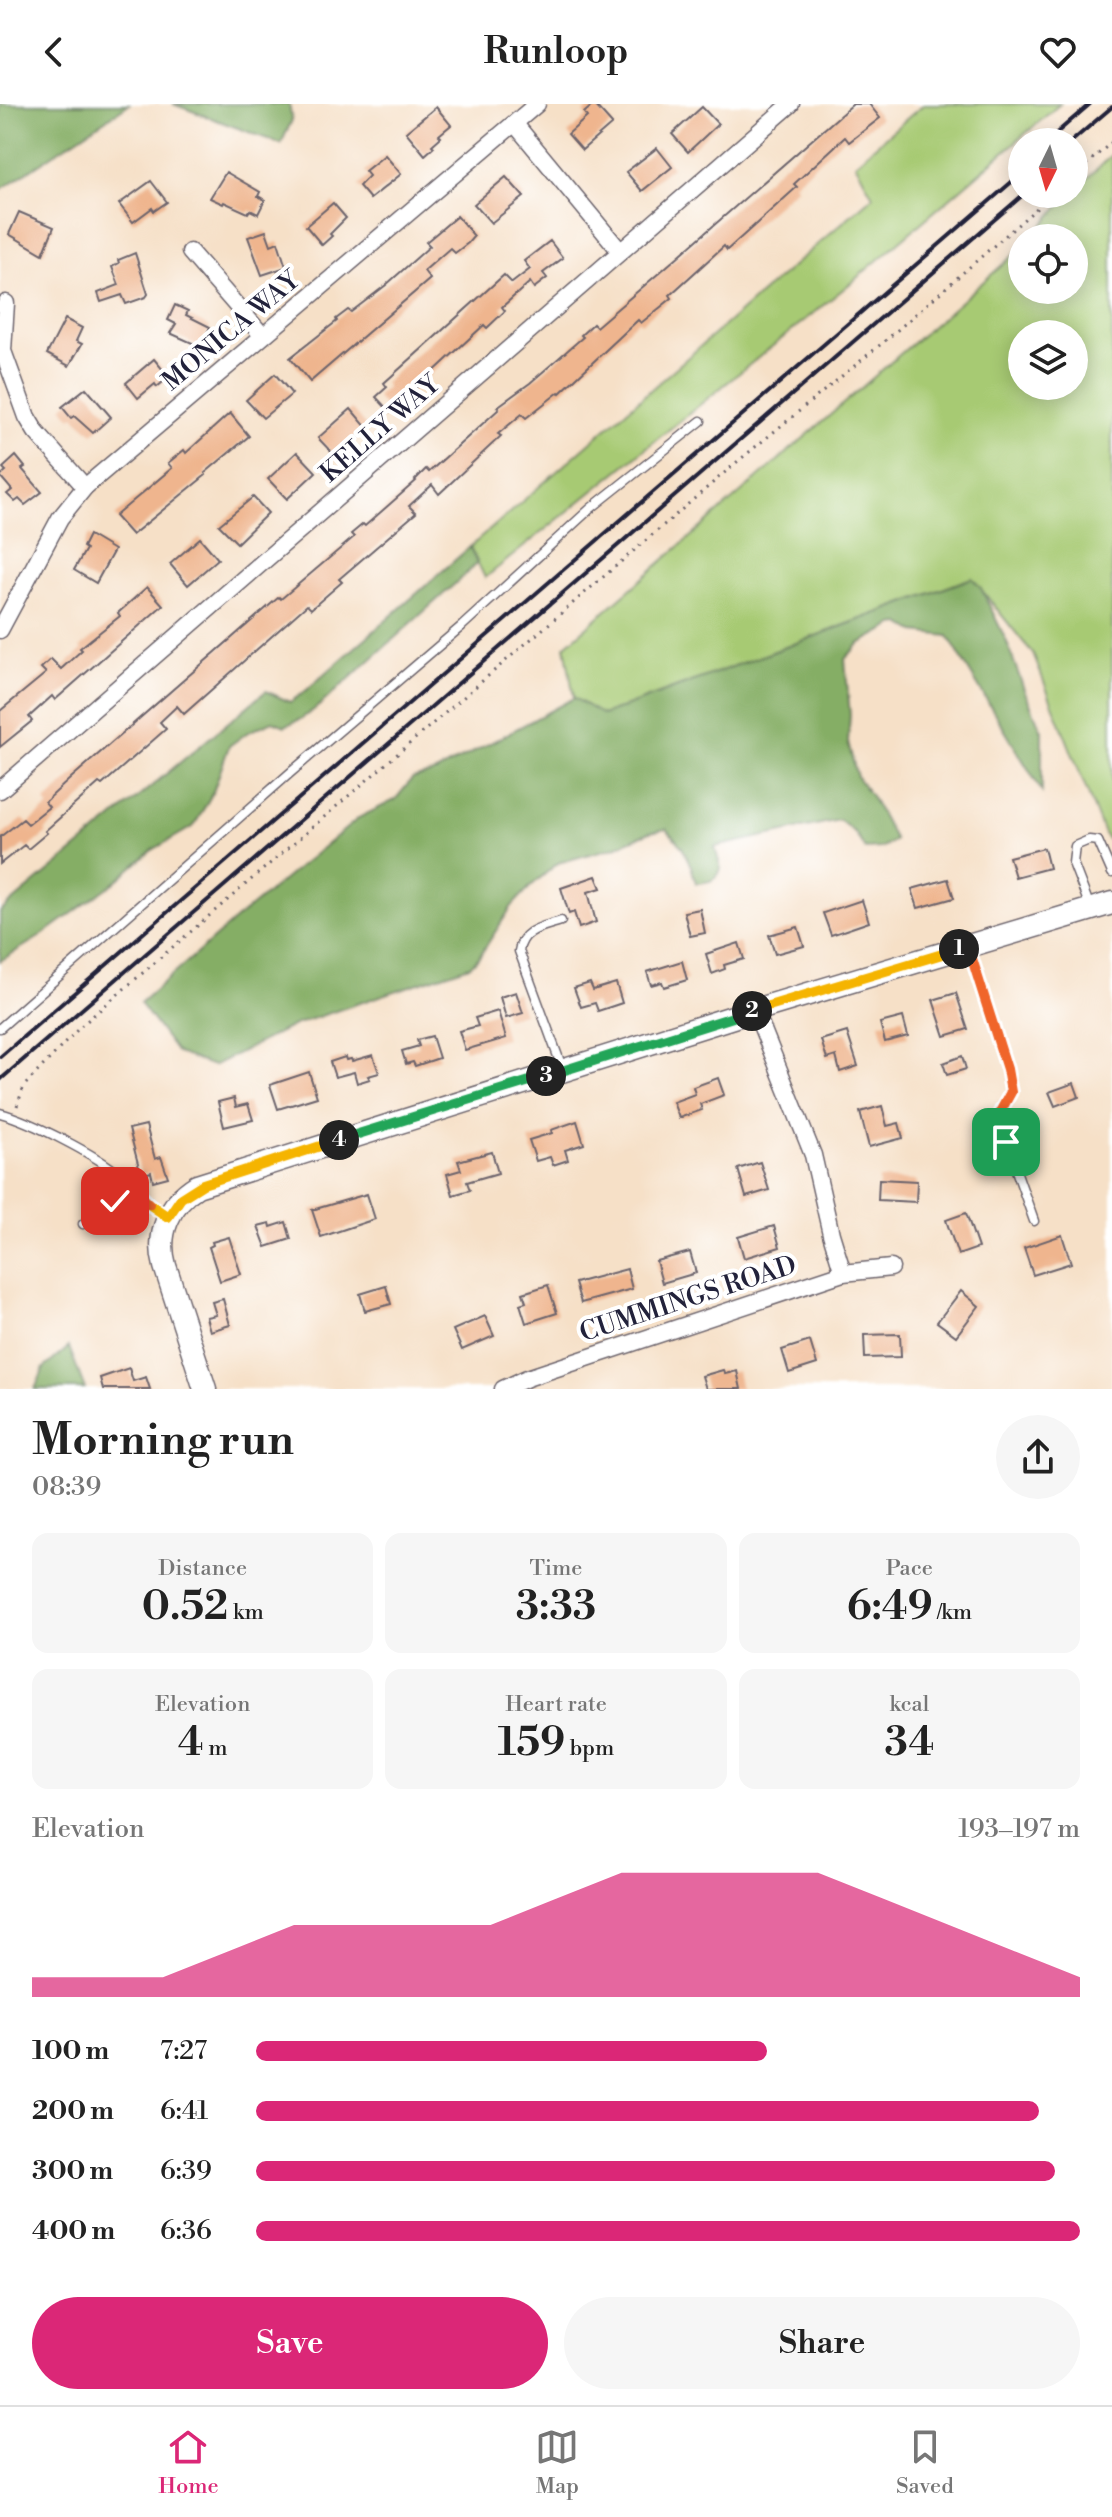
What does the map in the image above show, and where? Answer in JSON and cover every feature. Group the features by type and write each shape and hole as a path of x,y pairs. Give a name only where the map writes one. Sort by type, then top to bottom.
{"street":[{"name":"MONICA WAY","path":"0,630 60,518 85,487 537,104"},
{"name":"KELLY WAY","path":"0,790 791,104"},
{"path":"515,124 620,251"},
{"path":"190,252 262,335"},
{"path":"6,303 3,351 27,417 36,432 85,487"},
{"path":"205,1389 164,1259 162,1240 168,1217 177,1203 209,1181 755,1010 1102,906"},
{"path":"755,1010 813,1155 843,1273"},
{"name":"CUMMINGS ROAD","path":"503,1389 527,1378 843,1273 891,1268"}],"lane":[{"path":"0,1028 462,626 590,509 701,421"},
{"path":"1102,906 1073,863 1075,846 1089,840 1098,841 1112,873"},
{"path":"561,921 527,933 519,951 563,1071"},
{"path":"968,946 1007,1069 1011,1092 999,1114 1034,1221"},
{"path":"0,1113 97,1159 119,1174 153,1208 168,1217"},
{"path":"83,1224 133,1188"}],"path":[{"path":"1088,163 1112,142"},
{"path":"15,1118 24,1086 81,1026 1037,208"}],"green space":[{"path":"0,104 129,104 0,190"},
{"path":"173,104 289,104 292,120 281,144"},
{"path":"924,104 1060,104 1032,128 1008,128 1008,148 852,282 485,578 470,547 873,196 855,163"},
{"path":"1112,154 1112,843 1104,834 1033,654 972,578 602,715 574,698 565,646 1008,260 1008,304 1088,304 1088,224 1044,224 1058,208 1088,208 1088,177"},
{"path":"470,547 477,564 319,706 285,726 273,721 248,732 229,746 213,792 194,826 151,851 114,883 41,936 0,961 0,912 266,691 290,702 303,693"},
{"path":"972,578 981,588 1006,640 1042,731 1042,792 948,636 915,632 901,624 894,625 859,644 845,659 850,715 848,742 857,777 895,840 881,848 865,849 855,833 839,820 715,847 721,869 719,873 711,880 696,883 682,847 667,829 650,832 615,847 558,863 512,906 470,966 294,1025 213,1066 177,1053 140,1003 360,817 395,800 412,779 436,772 574,698 603,715"},
{"path":"69,1347 85,1389 35,1389 44,1368"}],"building":[{"path":"594,104 612,124 582,150 568,134 587,117 584,113"},
{"path":"853,104 869,104 880,118 849,142 845,137 794,184 797,187 727,250 724,246 670,295 672,298 641,323 638,320 560,393 526,418 522,414 498,434 501,436 439,494 432,485 409,506 416,513 339,579 342,582 311,609 307,605 184,714 177,706 160,722 166,729 102,785 99,783 28,849 24,845 0,864 0,837 23,819 28,824 49,807 45,802 71,778 279,597 281,599 354,537 351,534 363,524 365,526 426,469 429,472 499,409 497,407 583,337 581,335 593,324 596,327"},
{"path":"436,107 451,125 439,135 441,137 432,145 434,147 425,155 406,132"},
{"path":"702,107 718,124 688,152 672,134"},
{"path":"657,148 672,167 642,191 626,172"},
{"path":"385,155 401,174 370,199 359,186 369,176 365,171"},
{"path":"226,172 260,192 258,196 265,200 258,214 210,198"},
{"path":"506,177 524,197 491,223 474,204"},
{"path":"151,181 167,202 154,211 152,208 133,222 119,204"},
{"path":"333,203 346,218 322,245 306,226"},
{"path":"19,212 54,227 43,254 9,234"},
{"path":"457,216 474,236 468,243 455,253 450,248 424,271 430,279 310,382 290,358 336,319 348,310 351,312 386,285 430,246 426,242"},
{"path":"266,231 271,245 278,242 286,267 262,275 248,237"},
{"path":"550,241 563,258 543,273 547,278 534,288 530,282 502,307 505,311 487,328 484,325 390,412 376,397 387,387 384,383 504,275 512,283 530,269 524,261"},
{"path":"135,253 148,294 146,297 126,304 122,295 101,302 98,293 119,285 112,267 119,263 118,260"},
{"path":"175,305 188,311 186,315 210,327 201,347 170,333 176,324 168,320"},
{"path":"65,319 82,328 76,341 82,344 69,366 47,354"},
{"path":"154,359 169,377 138,398 126,383"},
{"path":"275,374 292,394 263,418 246,400"},
{"path":"86,388 111,417 93,433 74,416 71,418 62,407"},
{"path":"351,409 368,429 335,456 318,438"},
{"path":"230,413 249,436 132,535 115,516 172,468 168,463 184,450 186,453"},
{"path":"297,452 316,472 287,499 268,479"},
{"path":"16,456 25,467 22,469 42,492 25,505 19,499 15,502 7,494 12,490 0,476 6,471 3,468"},
{"path":"253,497 268,513 237,543 219,525"},
{"path":"89,535 114,550 96,583 74,570 86,549 83,547"},
{"path":"200,538 218,559 188,585 170,564"},
{"path":"147,587 163,605 55,700 52,696 29,717 32,721 0,747 0,711 46,673 41,668 51,659 61,669"},
{"path":"1044,848 1049,868 1015,877 1009,857"},
{"path":"596,876 601,888 588,892 596,922 579,928 574,912 569,914 561,888"},
{"path":"948,879 954,898 918,908 912,889"},
{"path":"862,900 869,922 831,935 823,913"},
{"path":"700,909 705,933 690,936 684,912"},
{"path":"798,927 804,946 775,954 769,935"},
{"path":"739,943 744,959 724,965 725,969 712,974 706,954"},
{"path":"682,961 687,980 664,987 662,982 651,985 647,972"},
{"path":"590,983 593,990 616,983 622,1003 598,1011 595,1003 581,1007 574,988"},
{"path":"516,992 523,1013 506,1018 500,997"},
{"path":"956,993 968,1029 945,1036 933,1000"},
{"path":"498,1011 506,1038 465,1050 459,1031 478,1026 475,1018"},
{"path":"903,1017 908,1036 885,1042 880,1023"},
{"path":"847,1032 858,1066 840,1072 836,1056 827,1059 821,1040"},
{"path":"432,1036 439,1058 415,1066 413,1062 406,1064 402,1051 419,1046 417,1040"},
{"path":"373,1055 379,1073 368,1076 370,1079 357,1083 354,1072 335,1077 330,1062 345,1057 352,1061"},
{"path":"962,1056 966,1069 947,1075 943,1063"},
{"path":"309,1072 317,1097 278,1109 270,1085"},
{"path":"718,1078 724,1095 700,1104 702,1110 679,1118 673,1102 695,1094 693,1087"},
{"path":"1074,1083 1079,1097 1055,1106 1049,1092"},
{"path":"234,1098 236,1107 248,1104 253,1120 224,1127 218,1102"},
{"path":"882,1106 887,1126 899,1123 903,1138 869,1147 860,1112"},
{"path":"577,1121 584,1144 565,1150 568,1160 553,1165 550,1157 536,1161 529,1140"},
{"path":"146,1125 155,1159 161,1157 168,1177 153,1181 151,1172 141,1175 129,1129"},
{"path":"492,1152 498,1173 467,1182 470,1190 453,1195 447,1174 461,1170 458,1161"},
{"path":"760,1162 769,1190 746,1197 738,1169"},
{"path":"879,1179 917,1181 916,1202 878,1200"},
{"path":"367,1194 375,1219 321,1237 312,1210"},
{"path":"966,1213 978,1248 958,1255 946,1220"},
{"path":"286,1222 291,1239 266,1247 258,1226 270,1223 271,1227"},
{"path":"774,1226 780,1247 744,1258 738,1237"},
{"path":"1062,1235 1071,1263 1033,1275 1024,1248"},
{"path":"229,1237 241,1274 220,1281 209,1247 213,1245 212,1242"},
{"path":"690,1252 696,1273 662,1283 656,1261"},
{"path":"627,1269 632,1289 581,1303 575,1283"},
{"path":"548,1285 557,1313 526,1323 520,1304 526,1302 523,1293"},
{"path":"386,1286 391,1304 365,1311 360,1294"},
{"path":"961,1291 979,1306 956,1336 937,1322"},
{"path":"223,1299 230,1325 210,1331 206,1317 216,1315 212,1302"},
{"path":"485,1316 494,1336 462,1350 453,1330"},
{"path":"900,1334 901,1357 865,1358 864,1335"},
{"path":"810,1341 817,1364 789,1373 782,1350"},
{"path":"129,1368 133,1381 146,1377 150,1389 103,1389 100,1378"},
{"path":"723,1370 725,1374 737,1371 741,1389 706,1389 702,1376"}],"railway":[{"path":"1062,128 1090,104"},
{"path":"1087,128 1112,107"},
{"path":"0,1057 1008,185"},
{"path":"0,1080 1008,208"}],"route":[{"path":"115,1201 133,1188 153,1208 168,1217 186,1194 209,1181 968,946 1007,1069 1011,1092 999,1114 1006,1142"}]}
